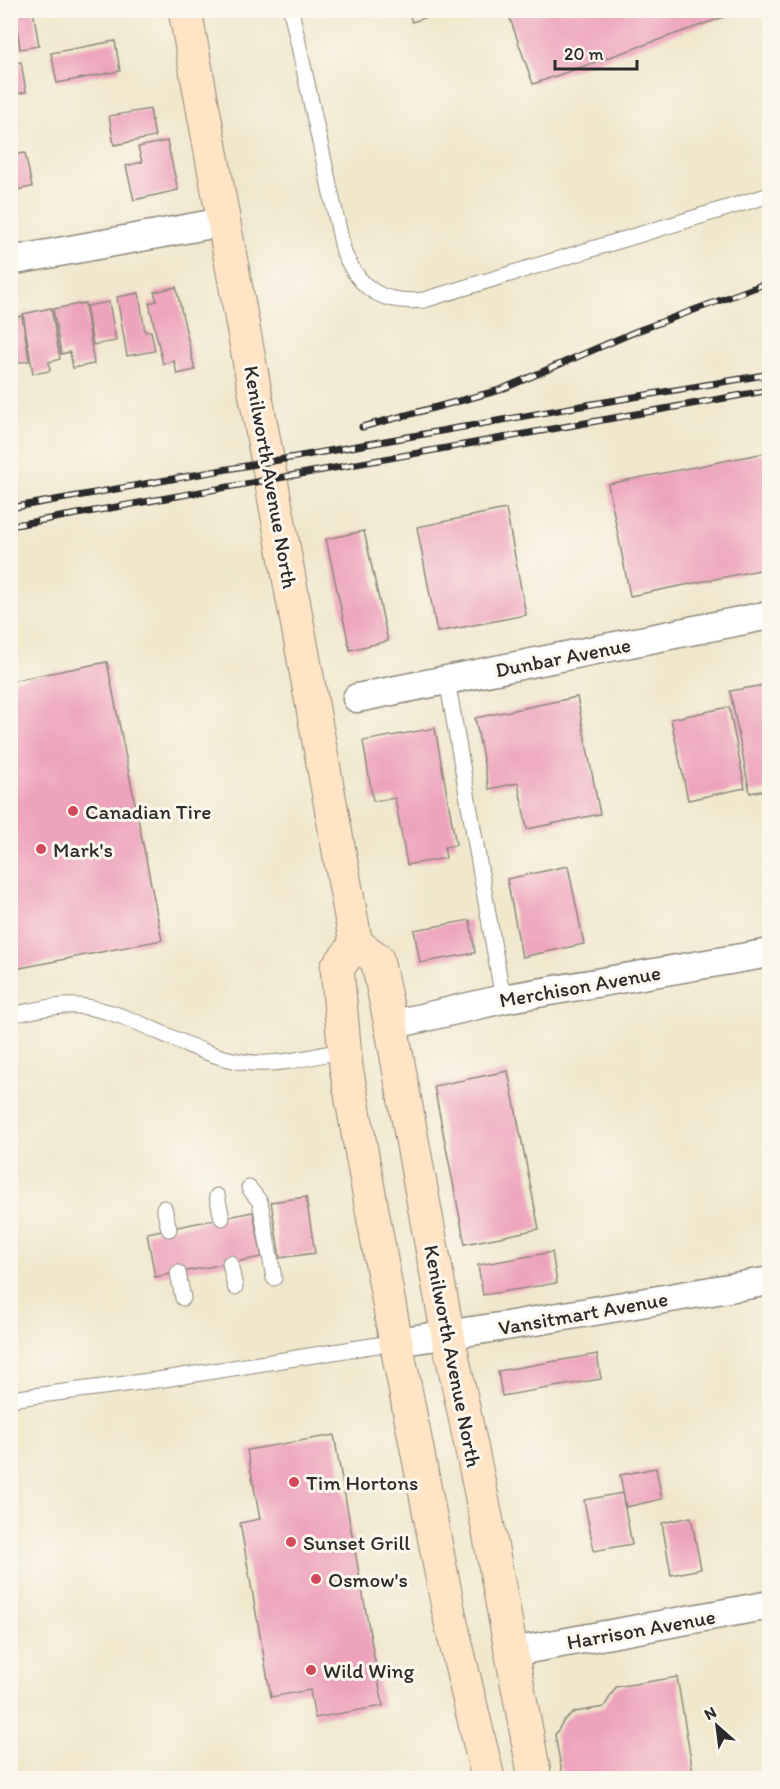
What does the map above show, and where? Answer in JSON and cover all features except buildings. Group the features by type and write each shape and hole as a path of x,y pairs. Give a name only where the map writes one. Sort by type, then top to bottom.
{"main road":[{"name":"Kenilworth Avenue North","path":"185,10 356,944 377,959 447,1336 512,1652 535,1779"},
{"path":"356,944 337,968 345,1050 396,1342 451,1623 488,1779"}],"street":[{"path":"10,261 223,222"},
{"name":"Dunbar Avenue","path":"357,698 770,615"},
{"name":"Merchison Avenue","path":"391,1025 503,999 770,953"},
{"name":"Vansitmart Avenue","path":"396,1342 447,1336 770,1281"},
{"name":"Harrison Avenue","path":"512,1652 770,1605"}],"lane":[{"path":"291,10 344,253 352,272 366,287 384,297 404,302 424,300 770,195"},
{"path":"447,680 503,999"},
{"path":"10,1015 45,1008 78,1006 110,1013 221,1057 246,1063 303,1058 345,1050"},
{"path":"249,1188 260,1202 274,1278"},
{"path":"217,1196 222,1218"},
{"path":"164,1208 169,1229"},
{"path":"230,1263 235,1287"},
{"path":"178,1273 183,1298"},
{"path":"10,1399 165,1379 396,1342"}],"railway":[{"path":"362,427 500,390 637,331 770,282"},
{"path":"10,508 770,374"},
{"path":"10,526 770,390"}],"place":[{"name":"Canadian Tire","path":"73,811"},
{"name":"Mark's","path":"41,849"},
{"name":"Tim Hortons","path":"294,1482"},
{"name":"Sunset Grill","path":"291,1542"},
{"name":"Osmow's","path":"316,1579"},
{"name":"Wild Wing","path":"311,1670"}]}
